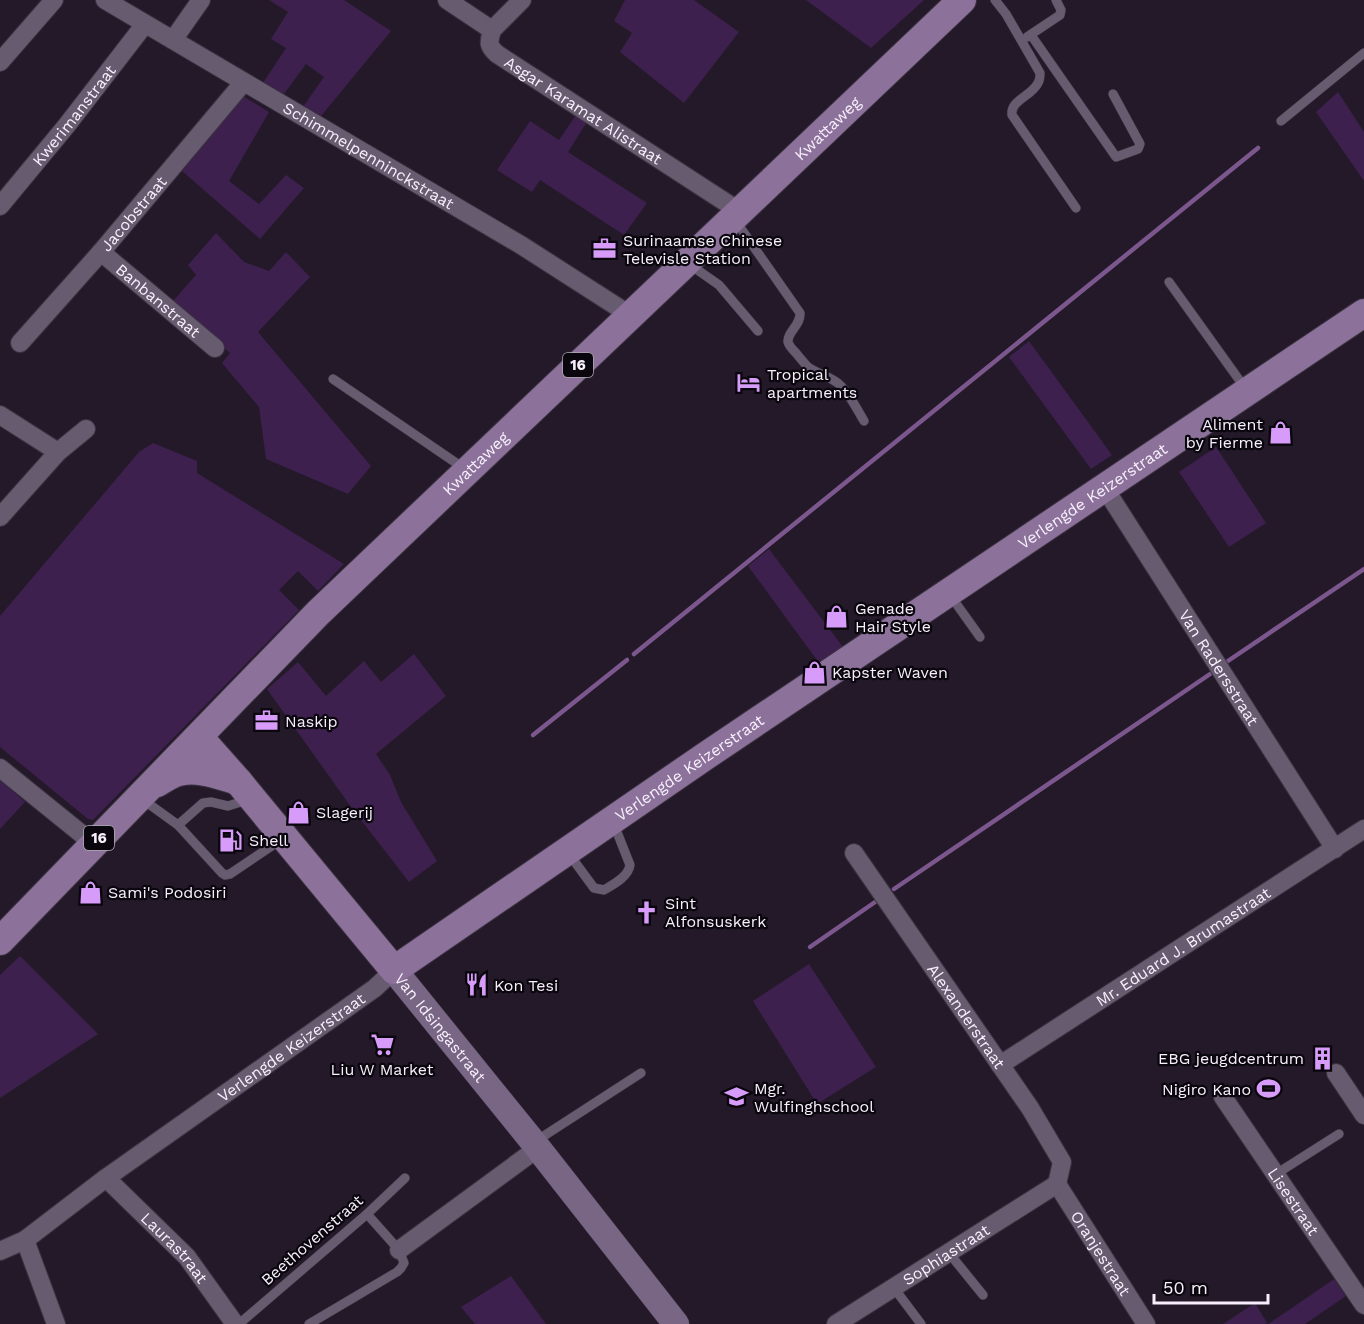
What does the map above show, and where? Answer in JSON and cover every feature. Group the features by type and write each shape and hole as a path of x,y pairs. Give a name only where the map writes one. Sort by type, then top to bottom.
{"main road":[{"name":"Kwattaweg","path":"0,941 318,613 962,0"},
{"name":"Verlengde Keizerstraat","path":"393,970 1364,313"},
{"name":"Van Idsingastraat","path":"199,736 536,1145 675,1324"},
{"path":"143,794 172,775 192,770 206,772 245,790"}],"street":[{"path":"0,62 54,0"},
{"name":"Schimmelpenninckstraat","path":"105,0 521,245 630,315"},
{"path":"173,40 201,0"},
{"path":"447,0 492,30 522,0"},
{"name":"Kwerimanstraat","path":"0,206 67,125 145,24"},
{"name":"Asgar Karamat Alistraat","path":"492,30 489,42 497,54 736,214"},
{"name":"Jacobstraat","path":"20,343 101,252 243,82"},
{"name":"Banbanstraat","path":"101,252 215,348"},
{"path":"0,415 58,452"},
{"path":"0,517 58,452 86,429"},
{"name":"Van Radersstraat","path":"1104,487 1335,849"},
{"path":"0,768 94,843"},
{"name":"Mr. Eduard J. Brumastraat","path":"1000,1065 1364,829"},
{"name":"Alexanderstraat","path":"854,853 1030,1108 1062,1162 1057,1184"},
{"name":"Verlengde Keizerstraat","path":"0,1251 25,1240 106,1178 375,988 393,970"},
{"path":"1336,1072 1364,1115"},
{"name":"Lisestraat","path":"1223,1097 1364,1305"},
{"path":"399,1250 536,1145"},
{"name":"Laurastraat","path":"106,1178 187,1257 237,1324"},
{"name":"Sophiastraat","path":"836,1324 1057,1184"},
{"name":"Oranjestraat","path":"1057,1184 1146,1324"},
{"path":"25,1240 56,1324"}],"lane":[{"path":"994,0 1006,14 1040,73 1038,83 1030,93 1014,105 1011,110 1012,116 1076,208"},
{"path":"1022,40 1060,15 1061,10 1056,0"},
{"path":"1031,35 1117,157 1140,146 1113,94"},
{"path":"1281,121 1364,53"},
{"path":"736,214 801,315 789,336 790,347 807,366 826,375 840,386 864,420"},
{"path":"687,261 719,285 758,331"},
{"path":"1169,282 1248,392"},
{"path":"333,379 467,471"},
{"path":"948,593 980,637"},
{"path":"178,825 203,803 211,802 228,806 245,790"},
{"path":"143,794 178,825 225,875 284,838"},
{"path":"567,851 594,888 604,890 612,885 628,873 630,865 612,820"},
{"path":"536,1145 641,1073"},
{"path":"1276,1174 1338,1134"},
{"name":"Beethovenstraat","path":"237,1324 367,1214 405,1178"},
{"path":"309,1324 401,1268 404,1263 399,1250 367,1214"},
{"path":"948,1253 983,1295"},
{"path":"894,1288 921,1324"}],"shaded area":[{"path":"269,0 344,0 391,31 317,121 300,111 324,77 306,64 281,98 261,86 286,48 271,39 288,12"},
{"path":"625,0 694,0 739,32 684,103 620,52 632,33 614,21"},
{"path":"806,0 924,0 871,48"},
{"path":"1338,92 1364,132 1364,181 1316,112"},
{"path":"243,96 269,112 229,181 259,204 286,175 304,188 260,239 182,171"},
{"path":"576,115 587,122 568,152 647,203 624,235 540,180 532,192 497,170 530,121 559,140"},
{"path":"216,233 244,262 269,271 286,252 310,277 258,332 371,466 348,494 266,459 259,407 222,363 230,353 172,302 196,275 188,265"},
{"path":"1029,341 1112,455 1091,469 1009,357"},
{"path":"153,443 197,461 197,473 344,564 318,591 298,571 279,590 299,610 93,820 88,819 0,747 0,616 139,452"},
{"path":"1216,447 1266,523 1229,547 1179,472"},
{"path":"769,549 846,651 822,667 748,566"},
{"path":"414,654 446,696 376,754 390,775 401,802 437,861 409,882 351,807 267,689 298,662 326,696 364,661 381,682"},
{"path":"0,780 25,802 0,829"},
{"path":"20,956 98,1034 0,1098 0,975"},
{"path":"809,964 876,1067 817,1104 753,1001"},
{"path":"511,1276 546,1324 475,1324 461,1307"},
{"path":"1334,1279 1346,1296 1305,1324 1268,1324"},
{"path":"1255,1303 1267,1323 1223,1324"}],"waterway":[{"path":"634,654 1258,148"},
{"path":"1222,665 1364,569"},
{"path":"533,735 627,660"},
{"path":"894,889 1216,670"},
{"path":"810,947 878,900"}],"place":[{"name":"Surinaamse Chinese Televisle Station","path":"605,249"},
{"name":"Tropical apartments","path":"749,383"},
{"name":"Aliment by Fierme","path":"1281,433"},
{"name":"Genade Hair Style","path":"837,617"},
{"name":"Kapster Waven","path":"814,672"},
{"name":"Naskip","path":"267,721"},
{"name":"Slagerij","path":"298,812"},
{"name":"Shell","path":"231,840"},
{"name":"Sami's Podosiri","path":"90,892"},
{"name":"Sint Alfonsuskerk","path":"647,912"},
{"name":"Kon Tesi","path":"476,985"},
{"name":"Liu W Market","path":"382,1044"},
{"name":"EBG jeugdcentrum","path":"1322,1058"},
{"name":"Nigiro Kano","path":"1269,1089"},
{"name":"Mgr. Wulfinghschool","path":"736,1097"}]}
